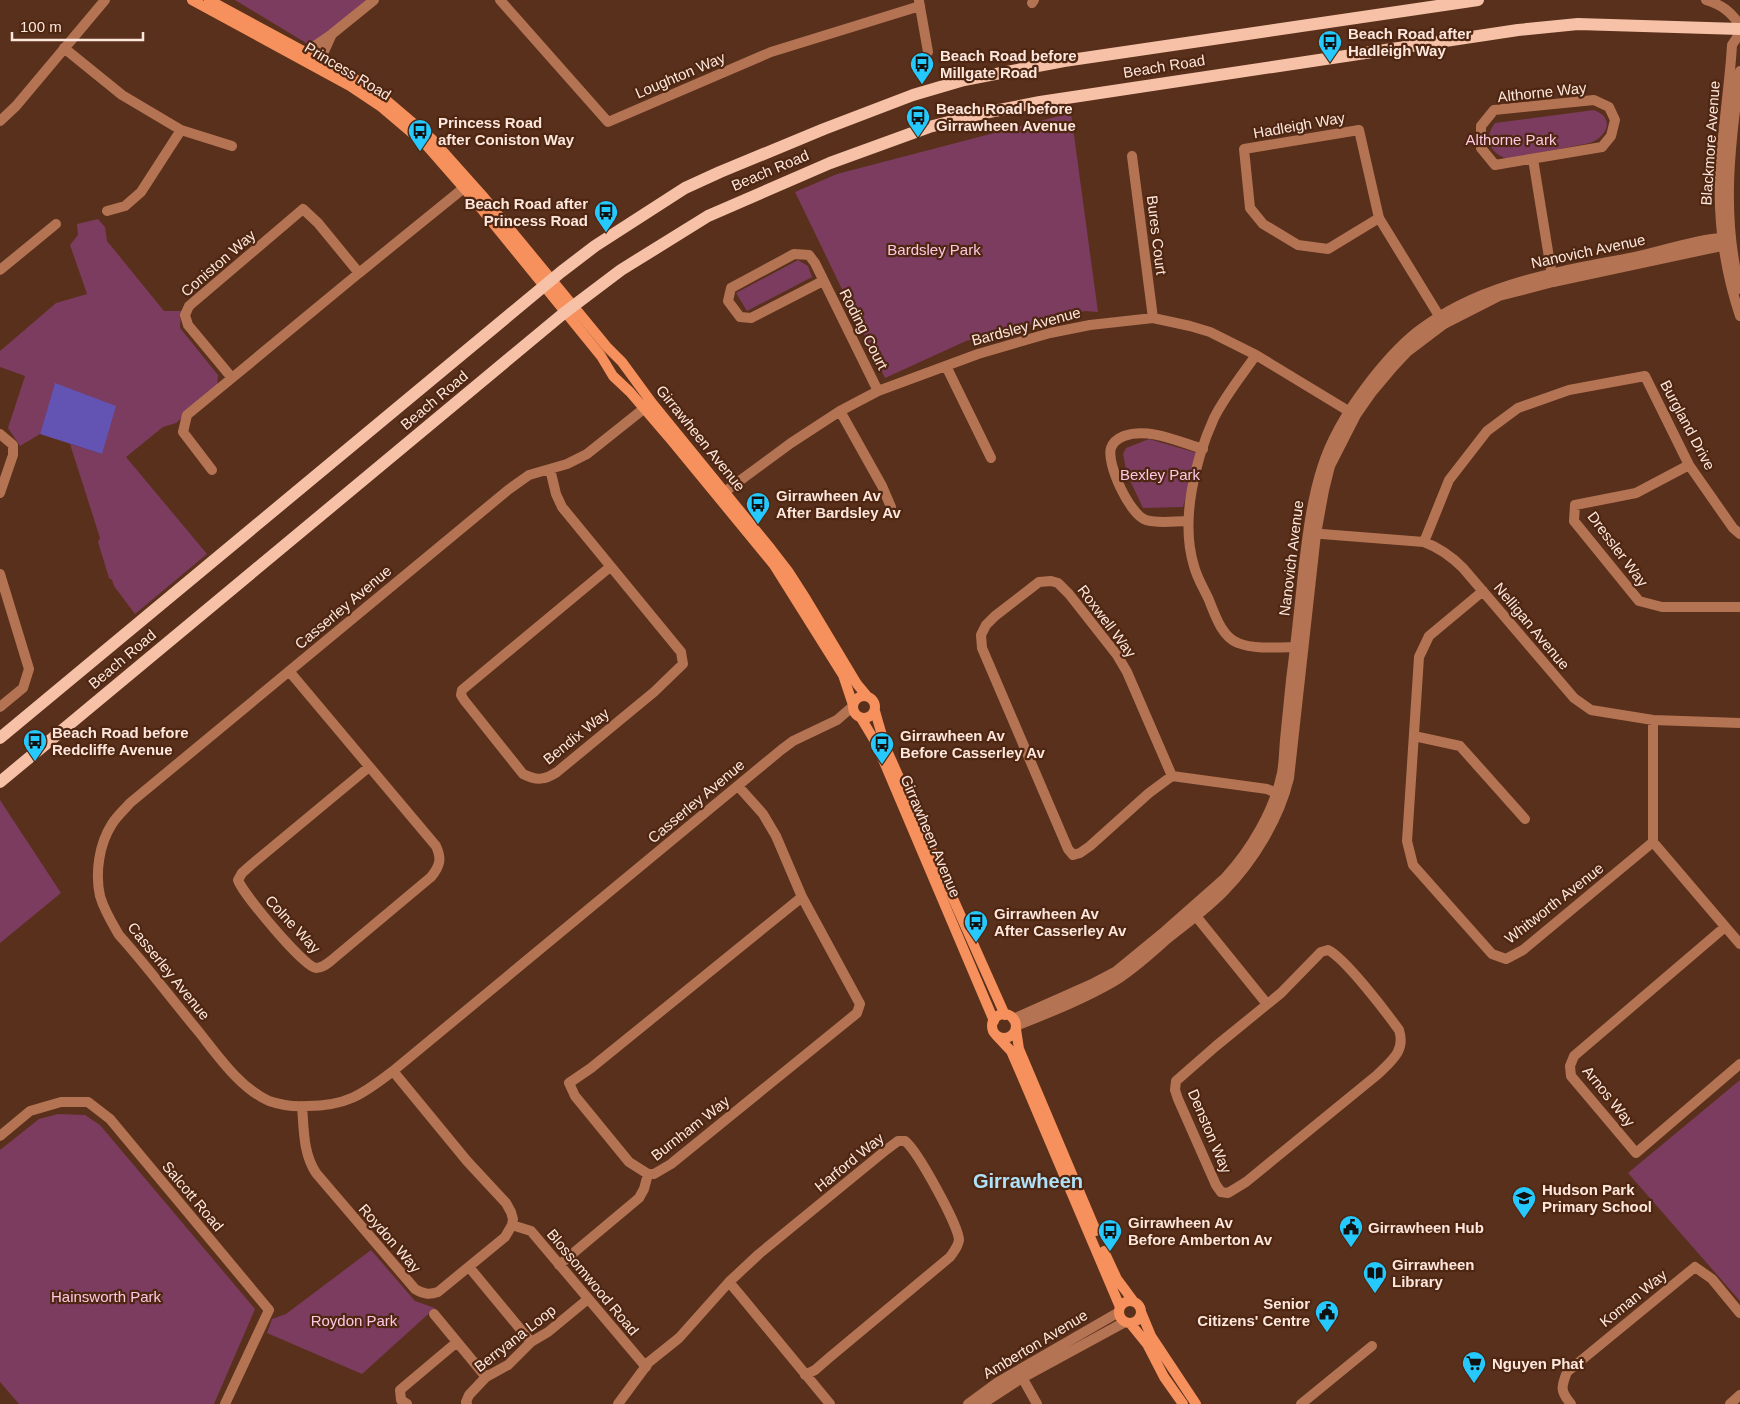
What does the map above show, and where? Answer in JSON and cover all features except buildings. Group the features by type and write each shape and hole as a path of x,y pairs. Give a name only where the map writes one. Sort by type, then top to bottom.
{"main road":[{"name":"Princess Road","path":"192,0 308,58"},
{"name":"Princess Road","path":"209,0 319,64 355,79 385,99 432,139 547,283"},
{"name":"Beach Road","path":"0,738 547,283 595,246 685,188 824,129 912,95 964,80 1064,61 1478,0"},
{"name":"Beach Road","path":"0,782 569,310 621,270 708,216 830,162 929,127 984,113 1040,102 1518,30 1578,24 1740,31"},
{"name":"Girrawheen Avenue","path":"547,283 569,310 613,376 648,406"},
{"name":"Girrawheen Avenue","path":"569,310 622,362 648,406 788,571 857,684 875,703 875,711 885,746 1012,1022 1019,1049 1108,1261 1117,1279 1134,1302"},
{"name":"Girrawheen Avenue","path":"721,494 786,582 843,675 852,706 879,751 994,1021"},
{"path":"852,706 857,698 867,696"},
{"path":"859,718 869,717 875,711"},
{"path":"996,1035 1008,1038 1012,1022 998,1016 994,1021 993,1028 996,1035 1010,1051 1018,1066 1120,1309 1120,1316 1147,1344 1164,1377 1183,1404"},
{"path":"1120,1309 1126,1302 1134,1302 1139,1306 1152,1336 1196,1404"},
{"path":"1128,1323 1139,1319 1141,1312"}],"street":[{"path":"0,120 16,106 105,0"},
{"path":"308,58 316,45 374,0"},
{"name":"Loughton Way","path":"500,0 608,122 771,52 919,3"},
{"path":"1706,0 1725,7 1732,13 1740,25"},
{"path":"919,3 928,52"},
{"name":"Blackmore Avenue","path":"1740,31 1732,45 1722,148 1720,199 1734,299 1740,316"},
{"path":"319,64 332,34"},
{"path":"64,48 122,95 181,130 232,146"},
{"name":"Blackmore Avenue","path":"1740,71 1728,174 1727,241 1740,289"},
{"name":"Althorne Way","path":"1594,100 1609,107 1615,120 1611,136 1602,147 1533,159 1495,165 1481,148 1481,126 1494,110 1594,100"},
{"path":"107,211 125,206 141,192 181,130"},
{"name":"Hadleigh Way","path":"1379,218 1328,249 1298,244 1262,224 1250,208 1244,149 1359,130 1379,218 1442,320"},
{"name":"Bures Court","path":"1132,156 1153,318"},
{"path":"1533,159 1553,277"},
{"path":"212,470 183,432 187,415 467,185"},
{"name":"Coniston Way","path":"232,378 188,325 185,315 189,306 293,217 304,210 318,223 358,273"},
{"path":"0,270 56,224"},
{"name":"Nanovich Avenue","path":"1012,1022 1114,972 1194,912 1237,865 1280,794 1289,700 1299,648 1315,490 1323,465 1352,413 1380,369 1399,348 1417,332 1442,320 1460,305 1497,289 1727,241"},
{"name":"Roding Court","path":"823,280 751,318 740,317 728,301 731,288 794,254 809,255 823,280 878,391"},
{"name":"Bardsley Avenue","path":"721,494 791,443 840,411 878,391 978,354 1050,333 1090,325 1153,318 1210,332 1256,355 1352,413"},
{"path":"1256,355 1214,418 1202,449 1188,508 1194,566 1220,624 1228,637 1238,643 1256,646 1299,648"},
{"path":"946,366 991,458"},
{"name":"Burgland Drive","path":"1424,542 1449,480 1487,430 1518,408 1569,390 1645,376 1689,465 1733,528 1740,534"},
{"name":"Casserley Avenue","path":"648,406 587,454 567,464 529,475 508,490 130,803 110,828 102,845 98,867 100,896 110,921 119,935 238,1078 254,1091 269,1100 284,1105 322,1106 345,1102 374,1086 393,1071 793,741 837,720 852,706"},
{"path":"840,411 882,486 891,507"},
{"path":"1188,521 1156,522 1145,520 1135,514 1114,472 1110,458 1111,447 1117,440 1125,436 1139,433 1157,436 1202,449"},
{"path":"0,434 13,445 13,455 0,492"},
{"name":"Dressler Way","path":"1689,465 1636,493 1575,505 1574,521 1639,601 1662,607 1740,607"},
{"name":"Bendix Way","path":"550,469 562,507 681,652 683,664 654,692 557,772 548,778 538,780 524,774 464,700 461,695 462,690 610,567"},
{"name":"Nelligan Avenue","path":"1312,533 1424,542 1437,546 1450,555 1463,568 1574,698 1591,710 1653,720 1740,723"},
{"path":"0,574 29,669 22,688 0,707"},
{"name":"Roxwell Way","path":"1052,581 1058,583 1069,594 1117,655 1127,672 1172,776 1149,793 1090,846 1080,853 1073,855 1068,849 982,648 981,635 986,625 1039,582 1052,581"},
{"name":"Whitworth Avenue","path":"1483,591 1429,636 1419,657 1407,842 1413,865 1492,954 1506,959 1523,950 1653,842"},
{"name":"Colne Way","path":"289,671 436,846 440,856 440,863 431,877 333,959 324,966 316,968 307,965 297,954 245,894 238,880 242,873 251,865 368,767"},
{"name":"Casserley Avenue","path":"837,720 859,718"},
{"path":"1653,720 1653,842 1740,944"},
{"path":"1414,736 1460,746 1525,819"},
{"path":"1172,776 1267,789 1280,794"},
{"name":"Burnham Way","path":"738,786 763,814 776,836 802,897 860,1004 857,1013 671,1164 654,1174 648,1174 629,1162 576,1096 569,1083 586,1072 802,897"},
{"path":"1194,912 1268,1004"},
{"name":"Arnos Way","path":"1725,927 1574,1056 1570,1066 1571,1076 1636,1153 1740,1064"},
{"name":"Denston Way","path":"1328,950 1334,953 1351,972 1399,1030 1402,1039 1401,1047 1377,1075 1246,1182 1228,1193 1221,1192 1216,1185 1178,1099 1175,1090 1176,1081 1268,1004 1314,958 1321,952 1328,950"},
{"path":"393,1071 467,1161 506,1203 511,1212 512,1224"},
{"name":"Salcott Road","path":"0,1136 30,1111 61,1102 88,1102 110,1119 268,1310 226,1404"},
{"name":"Roydon Way","path":"302,1106 306,1152 309,1162 330,1191 414,1289 431,1295 438,1292 505,1237 512,1224"},
{"name":"Harford Way","path":"729,1282 758,1254 898,1141 905,1141 910,1144 917,1153 954,1222 959,1240 957,1248 950,1257 830,1357 805,1375"},
{"path":"559,1264 639,1198 644,1189 648,1174"},
{"name":"Blossomwood Road","path":"512,1224 531,1231 646,1367"},
{"path":"469,1267 531,1342"},
{"name":"Koman Way","path":"1571,1404 1565,1397 1561,1386 1567,1372 1695,1267 1712,1279 1740,1313"},
{"path":"618,1404 649,1362 679,1338 729,1282 830,1404"},
{"name":"Berryana Loop","path":"464,1403 486,1377 508,1365 531,1342 548,1332 588,1299"},
{"name":"Amberton Avenue","path":"968,1404 1020,1374 1120,1309"},
{"path":"434,1314 486,1377"},
{"name":"Amberton Avenue","path":"982,1404 1020,1374 1128,1323"},
{"path":"407,1404 401,1400 400,1390 457,1342"},
{"path":"1301,1404 1372,1346"},
{"path":"1020,1374 1037,1404"},
{"path":"1730,1404 1740,1395"}],"green space":[{"path":"235,0 366,0 311,46"},
{"name":"Althorne Park","path":"1594,110 1601,113 1605,118 1607,127 1601,136 1590,143 1507,159 1496,153 1490,144 1489,134 1495,123"},
{"name":"Bardsley Park","path":"1071,113 1098,312 1085,311 966,341 885,378 795,192 837,174"},
{"path":"98,219 105,227 107,241 164,311 181,311 180,328 218,375 217,387 176,423 163,427 126,457 207,554 135,614 109,578 98,542 100,538 70,444 102,454 55,384 40,434 20,446 8,428 25,376 0,367 0,351 56,303 87,294 70,245 78,235 77,224"},
{"path":"798,260 808,266 812,277 747,311 736,293"},
{"name":"Bexley Park","path":"1149,439 1197,453 1183,507 1143,508 1127,474 1123,454 1126,448"},
{"path":"0,800 61,893 0,943"},
{"path":"1740,1080 1740,1301 1628,1173"},
{"name":"Hainsworth Park","path":"58,1114 85,1115 100,1125 255,1309 214,1404 19,1404 0,1382 0,1150 39,1119"},
{"name":"Roydon Park","path":"371,1250 415,1301 435,1308 362,1374 267,1333 272,1319 286,1314"}],"shaded area":[{"path":"55,383 116,406 102,454 40,434"}],"place":[{"name":"Beach Road after Hadleigh Way","path":"1330,63"},
{"name":"Beach Road before Millgate Road","path":"922,85"},
{"name":"Beach Road before Girrawheen Avenue","path":"918,138"},
{"name":"Princess Road after Coniston Way","path":"420,152"},
{"name":"Beach Road after Princess Road","path":"606,233"},
{"name":"Girrawheen Av After Bardsley Av","path":"758,525"},
{"name":"Beach Road before Redcliffe Avenue","path":"35,762"},
{"name":"Girrawheen Av Before Casserley Av","path":"882,765"},
{"name":"Girrawheen Av After Casserley Av","path":"976,943"},
{"name":"Hudson Park Primary School","path":"1524,1219"},
{"name":"Girrawheen Hub","path":"1351,1248"},
{"name":"Girrawheen Av Before Amberton Av","path":"1110,1252"},
{"name":"Girrawheen Library","path":"1375,1294"},
{"name":"Senior Citizens' Centre","path":"1327,1333"},
{"name":"Nguyen Phat","path":"1474,1384"}],"district":[{"name":"Girrawheen","path":"1028,1181"}]}
